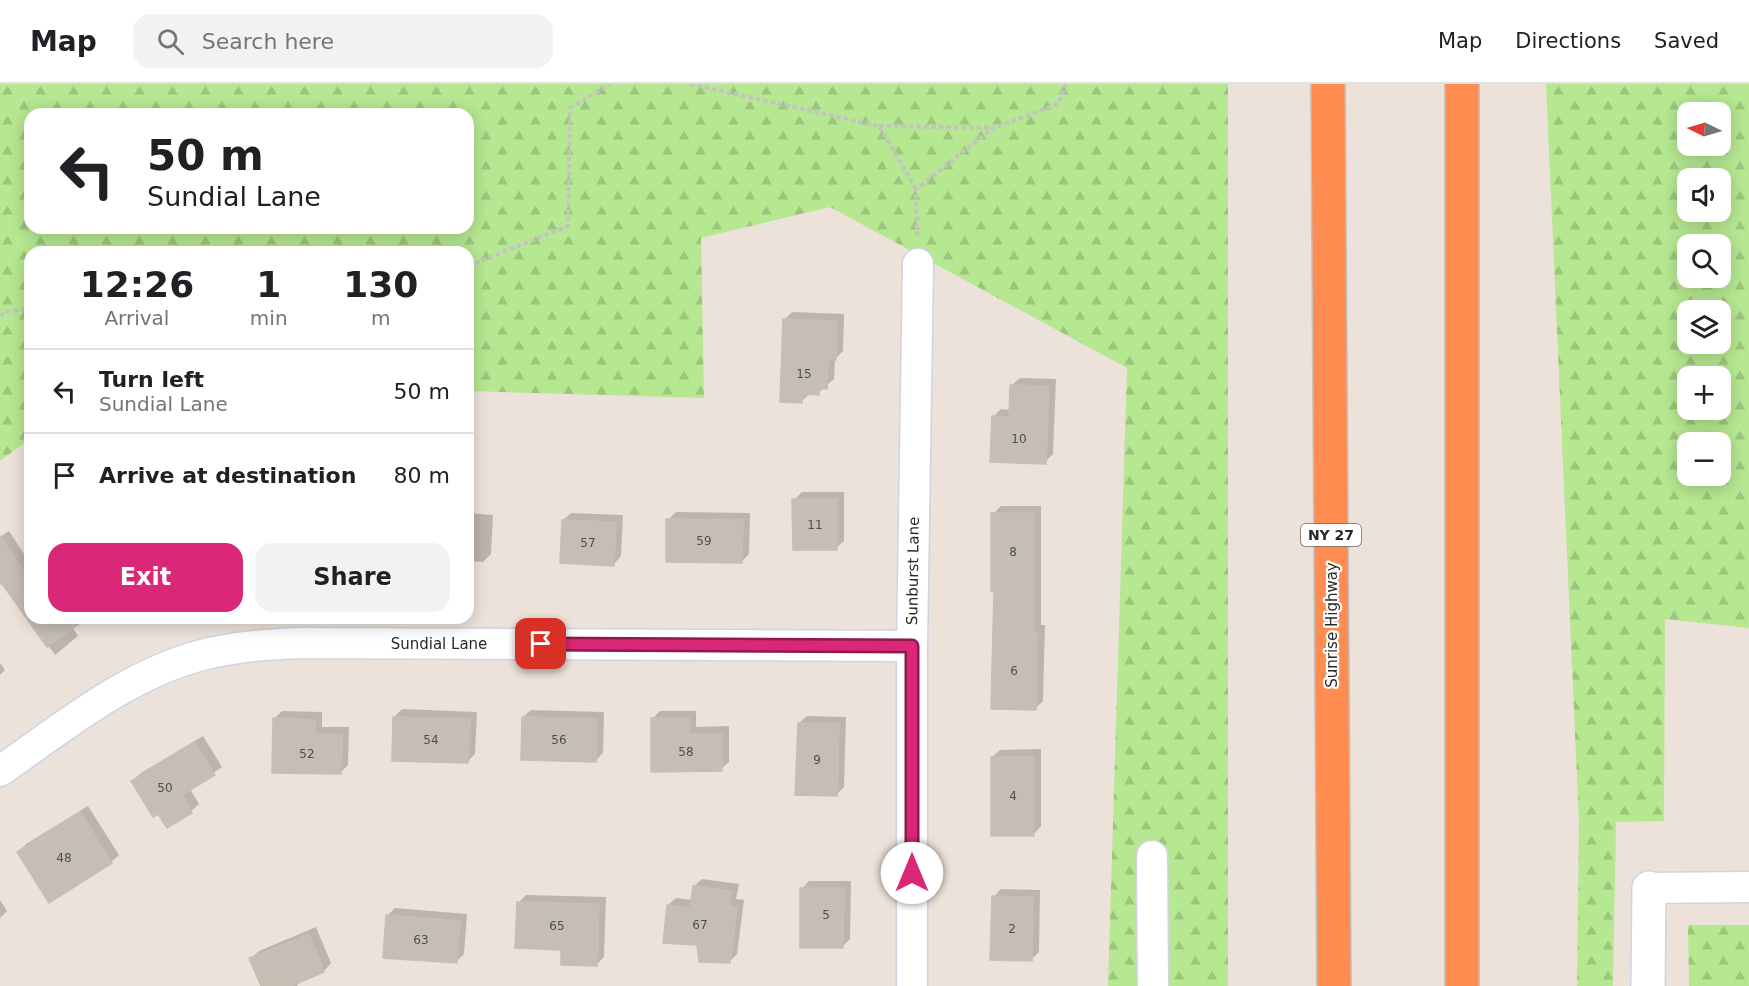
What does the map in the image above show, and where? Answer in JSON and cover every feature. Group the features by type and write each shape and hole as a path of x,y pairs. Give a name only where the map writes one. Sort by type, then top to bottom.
{"highway":[{"name":"Sunrise Highway","path":"1328,84 1334,986"},
{"path":"1462,84 1462,986"}],"street":[{"name":"Sunburst Lane","path":"912,986 912,646 918,264"},
{"name":"Sundial Lane","path":"0,771 108,697 140,680 186,660 241,647 301,643 912,646"},
{"path":"1152,856 1153,986"},
{"path":"1648,986 1649,888 1749,887"}],"path":[{"path":"474,264 568,226 570,108 610,84"},
{"path":"690,84 879,126 993,128"},
{"path":"916,189 993,128 1058,104 1066,84"},
{"path":"879,126 916,189 918,264"},
{"path":"0,315 24,309"}],"green space":[{"path":"0,84 1228,84 1228,986 1108,986 1127,368 830,207 701,238 704,398 474,391 474,246 24,246 24,443 0,461"},
{"path":"1546,84 1749,84 1749,628 1665,619 1664,821 1616,822 1613,986 1577,986 1579,822"},
{"path":"1688,925 1749,925 1749,986 1689,986"}],"building":[{"path":"783,319 837,321 836,360 828,360 827,389 819,388 819,395 803,394 802,403 780,402"},
{"path":"1010,385 1049,386 1046,464 990,462 992,416 1009,417"},
{"path":"792,499 837,499 837,550 793,550"},
{"path":"991,513 1034,513 1036,710 991,709 994,591 991,591"},
{"path":"666,519 743,520 742,563 666,562"},
{"path":"562,520 616,522 614,566 560,563"},
{"path":"0,536 24,573 24,615 0,581"},
{"path":"31,624 79,624 47,647"},
{"path":"393,717 470,719 468,763 392,761"},
{"path":"522,717 597,719 596,762 521,760"},
{"path":"273,718 315,720 315,734 342,735 341,774 272,773"},
{"path":"651,718 689,718 689,734 722,734 722,771 651,772"},
{"path":"798,723 839,724 837,796 795,795"},
{"path":"195,742 215,775 182,795 192,813 167,828 158,814 153,817 131,781"},
{"path":"991,757 1034,757 1034,836 991,836"},
{"path":"80,812 112,863 49,903 17,852"},
{"path":"693,886 732,891 729,906 737,908 730,963 699,962 697,945 663,943 667,905 690,908"},
{"path":"800,888 844,888 843,948 800,948"},
{"path":"992,896 1033,897 1032,961 990,960"},
{"path":"517,902 599,904 597,966 561,965 561,950 515,948"},
{"path":"386,915 460,921 457,963 383,958"},
{"path":"309,934 324,972 291,986 261,986 249,958"}],"route":[{"path":"541,644 912,646 912,873"}]}
